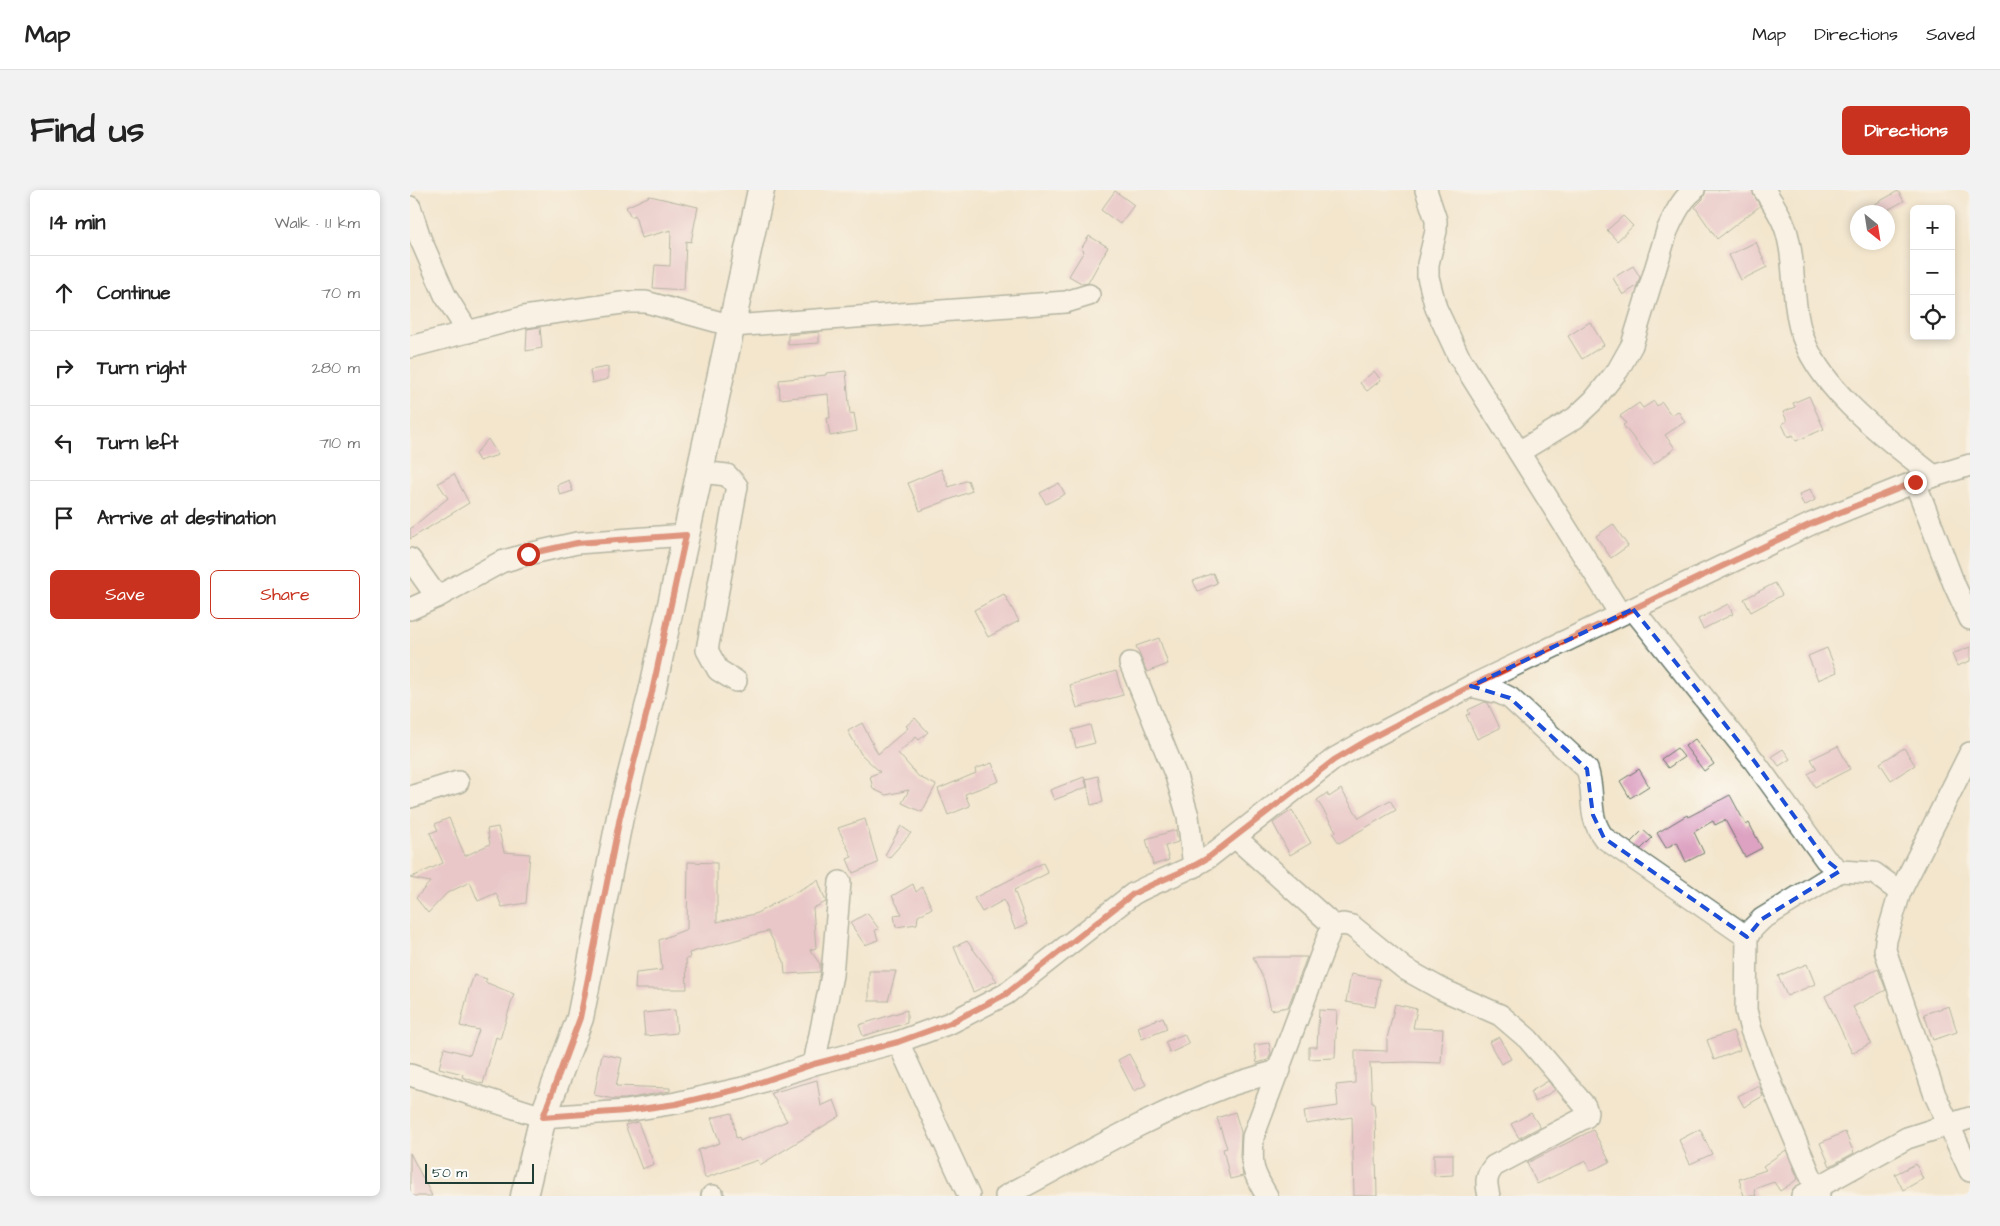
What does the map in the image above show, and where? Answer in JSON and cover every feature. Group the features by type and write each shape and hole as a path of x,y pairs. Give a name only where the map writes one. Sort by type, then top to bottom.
{"main road":[{"path":"524,1196 543,1117 580,1018 620,817 652,692 762,190"}],"street":[{"path":"1426,190 1436,220 1436,231 1428,264 1428,277 1436,308 1458,355 1518,452 1626,611 1755,762 1826,860 1840,871"},
{"path":"1518,452 1575,418 1594,400 1618,370 1632,344 1667,231 1675,213 1694,190"},
{"path":"1764,190 1780,215 1789,241 1800,328 1808,350 1822,374 1925,479 1954,584 1970,619"},
{"path":"410,207 420,238 445,295 468,332"},
{"path":"410,347 524,317 629,302 646,302 732,326 1066,302 1089,295"},
{"path":"410,1075 543,1117 626,1111 676,1104 743,1088 814,1064 898,1042 950,1023 1006,994 1133,894 1149,885 1194,867 1236,838 1334,760 1371,738 1471,686 1811,524 1925,479 1970,464"},
{"path":"700,472 727,475 736,486 708,650 718,670 736,681"},
{"path":"410,609 501,562 528,554 577,543 686,535"},
{"path":"410,559 437,596"},
{"path":"1130,663 1176,776 1188,816 1194,867"},
{"path":"1471,686 1500,693 1510,698 1588,769 1593,816 1597,829 1604,838 1747,938"},
{"path":"1970,753 1900,892 1886,940 1885,950 1935,1095 1970,1171"},
{"path":"410,797 458,782"},
{"path":"1236,838 1334,926"},
{"path":"1900,892 1874,873 1840,871 1762,918 1747,938 1746,1010 1751,1030 1812,1194 1907,1138 1970,1118"},
{"path":"814,1064 832,975 840,882"},
{"path":"1267,1196 1254,1174 1252,1157 1253,1138 1280,1070 1329,934 1334,926 1343,924 1352,926 1405,969 1441,989 1500,1015 1528,1039 1585,1106 1586,1117 1494,1166 1488,1172 1486,1182 1490,1196"},
{"path":"898,1042 969,1196"},
{"path":"1006,1196 1130,1130 1179,1107 1226,1087 1280,1070"}],"highlighted area":[{"path":"1633,609 1755,762 1826,860 1840,871 1762,919 1747,937 1604,838 1593,815 1587,769 1510,698 1471,686"}],"building":[{"path":"1706,190 1752,190 1760,206 1717,239 1695,207 1703,199"},
{"path":"1115,191 1134,205 1120,224 1101,210"},
{"path":"1898,191 1904,201 1895,206 1873,205"},
{"path":"650,196 698,207 691,242 686,241 684,290 653,288 655,265 670,266 671,230 641,238 635,215 631,217 626,207"},
{"path":"1623,216 1633,226 1617,241 1607,230"},
{"path":"1089,236 1108,247 1088,283 1083,284 1069,276 1084,251 1081,249"},
{"path":"1756,242 1767,267 1741,280 1729,255"},
{"path":"1633,266 1640,277 1637,286 1623,295 1613,278"},
{"path":"1590,322 1604,345 1582,359 1568,336"},
{"path":"540,327 542,348 526,351 527,329"},
{"path":"819,332 819,343 788,345 788,335"},
{"path":"608,367 608,379 592,383 590,370"},
{"path":"846,371 850,414 854,413 857,431 830,436 827,418 830,418 828,394 780,399 779,380"},
{"path":"1374,371 1381,380 1367,391 1360,383"},
{"path":"1809,396 1824,429 1796,441 1793,435 1788,437 1782,424 1787,421 1783,412 1795,407 1793,403"},
{"path":"1654,401 1657,406 1662,402 1671,415 1678,411 1685,422 1665,435 1675,448 1654,464 1623,425 1626,423 1620,416 1639,403 1643,408"},
{"path":"488,439 498,455 479,461 475,454"},
{"path":"941,469 949,487 968,480 972,491 920,511 908,483"},
{"path":"454,474 469,503 410,539 410,529 448,498 438,483"},
{"path":"569,480 573,491 560,495 557,485"},
{"path":"1059,483 1065,494 1046,504 1040,493"},
{"path":"1810,489 1815,500 1804,506 1799,495"},
{"path":"1613,524 1628,546 1611,558 1596,536"},
{"path":"1213,573 1217,583 1198,591 1193,581"},
{"path":"1775,583 1782,595 1751,612 1744,599"},
{"path":"1004,594 1019,621 988,637 974,610"},
{"path":"1728,604 1733,614 1703,629 1698,619"},
{"path":"1159,638 1168,664 1147,672 1136,646"},
{"path":"1970,647 1970,661 1957,666 1952,654"},
{"path":"1827,648 1837,672 1818,680 1808,656"},
{"path":"1116,671 1123,695 1077,708 1070,685"},
{"path":"1485,702 1488,703 1500,728 1477,739 1466,715 1470,714 1468,710"},
{"path":"915,718 928,732 919,740 916,737 898,753 919,777 936,785 922,812 902,803 909,790 886,795 873,789 870,776 880,772 861,754 848,731 862,723 878,754 908,728 906,726"},
{"path":"1090,725 1095,743 1076,748 1072,730"},
{"path":"1695,739 1714,764 1704,771 1685,746"},
{"path":"1838,746 1850,769 1815,787 1808,774 1817,769 1811,759"},
{"path":"1677,748 1684,757 1668,768 1661,759"},
{"path":"1904,748 1915,765 1891,780 1880,763"},
{"path":"1783,749 1790,759 1779,766 1772,756"},
{"path":"992,763 999,781 965,794 970,806 948,815 938,789 976,773 975,769"},
{"path":"1639,769 1649,786 1630,798 1620,781"},
{"path":"1098,776 1103,802 1091,805 1086,779"},
{"path":"1084,777 1087,787 1054,800 1050,790"},
{"path":"1341,789 1359,818 1390,800 1396,810 1339,843 1333,834 1336,831 1317,800 1327,793 1329,797"},
{"path":"1730,795 1746,825 1749,823 1762,848 1745,857 1725,820 1715,825 1713,821 1694,832 1704,853 1686,862 1677,842 1666,848 1657,833 1687,815 1688,817"},
{"path":"1292,810 1311,843 1290,855 1273,823"},
{"path":"449,818 465,856 490,844 487,829 498,827 504,852 530,854 526,903 502,907 496,893 478,901 470,882 447,893 428,913 416,898 430,882 410,878 443,863 430,833 438,830 435,824"},
{"path":"865,819 878,863 853,873 847,859 852,857 838,828"},
{"path":"901,826 911,833 889,858 885,855"},
{"path":"1176,830 1178,842 1165,846 1169,860 1153,865 1146,839"},
{"path":"1643,830 1652,838 1641,849 1631,842"},
{"path":"688,862 717,863 717,922 755,914 818,880 826,902 813,908 816,948 810,950 820,964 820,972 785,974 784,961 768,931 689,953 690,958 686,959 687,989 635,989 636,973 662,970 659,940 687,929"},
{"path":"1043,863 1048,873 1014,890 1027,924 1015,929 1004,900 982,912 974,898"},
{"path":"913,884 916,892 922,887 932,908 918,916 917,924 896,927 894,915 902,914 892,896"},
{"path":"867,913 879,929 875,930 878,940 865,945 850,923"},
{"path":"967,941 997,981 973,992 954,947"},
{"path":"1253,957 1307,957 1288,1007 1271,1010 1264,980"},
{"path":"1807,964 1815,984 1787,996 1778,976"},
{"path":"1878,969 1886,990 1853,1007 1871,1043 1852,1053 1825,996"},
{"path":"869,971 896,971 888,1001 869,1001"},
{"path":"1351,974 1380,979 1375,1007 1346,1002"},
{"path":"474,975 487,979 485,982 514,994 500,1039 496,1037 483,1084 462,1077 463,1074 439,1068 444,1048 470,1055 479,1030 460,1026"},
{"path":"1395,1004 1417,1009 1413,1028 1443,1029 1441,1063 1370,1063 1372,1103 1374,1103 1375,1114 1377,1196 1354,1196 1352,1117 1306,1124 1304,1111 1338,1106 1336,1085 1355,1083 1355,1050 1387,1051 1387,1039"},
{"path":"1949,1006 1957,1032 1933,1040 1924,1014"},
{"path":"675,1010 677,1033 645,1036 643,1013"},
{"path":"907,1010 907,1023 863,1036 859,1025"},
{"path":"1319,1010 1337,1011 1335,1058 1309,1059 1309,1047 1317,1047"},
{"path":"1163,1017 1167,1029 1142,1039 1138,1027"},
{"path":"1733,1031 1740,1050 1714,1060 1707,1040"},
{"path":"1184,1034 1189,1044 1170,1053 1165,1042"},
{"path":"1499,1037 1511,1059 1501,1064 1489,1042"},
{"path":"1269,1043 1271,1054 1268,1060 1257,1063 1254,1045"},
{"path":"602,1054 622,1058 616,1086 670,1088 670,1091 625,1099 613,1099 594,1095"},
{"path":"1129,1054 1146,1085 1134,1091 1118,1060"},
{"path":"817,1080 821,1106 834,1100 840,1116 760,1165 758,1160 705,1178 698,1150 720,1143 711,1118 732,1113 736,1138 739,1137 740,1141 787,1121 771,1093"},
{"path":"1548,1081 1555,1090 1535,1102 1530,1092"},
{"path":"1759,1085 1763,1096 1744,1107 1738,1096"},
{"path":"1235,1112 1241,1132 1240,1156 1243,1176 1230,1179 1223,1149 1227,1148 1217,1118"},
{"path":"1531,1113 1540,1127 1519,1138 1511,1124"},
{"path":"638,1122 654,1164 642,1169 625,1125"},
{"path":"1700,1129 1712,1154 1690,1164 1679,1140"},
{"path":"1593,1130 1610,1162 1590,1171 1586,1161 1537,1184 1527,1163"},
{"path":"1845,1132 1854,1153 1830,1166 1820,1143"},
{"path":"1786,1150 1798,1179 1780,1191 1774,1182 1754,1189 1756,1196 1744,1196 1739,1179 1766,1170 1763,1166"},
{"path":"410,1153 432,1196 410,1196"},
{"path":"1434,1154 1453,1154 1453,1175 1434,1176"},
{"path":"1916,1164 1923,1179 1903,1190 1895,1174"}],"route":[{"path":"528,554 577,543 686,535 652,692 620,817 580,1018 543,1117 626,1111 676,1104 743,1088 814,1064 898,1042 950,1023 1006,994 1133,894 1149,885 1194,867 1209,857 1236,838 1334,760 1371,738 1471,686 1811,524 1915,482"}]}
